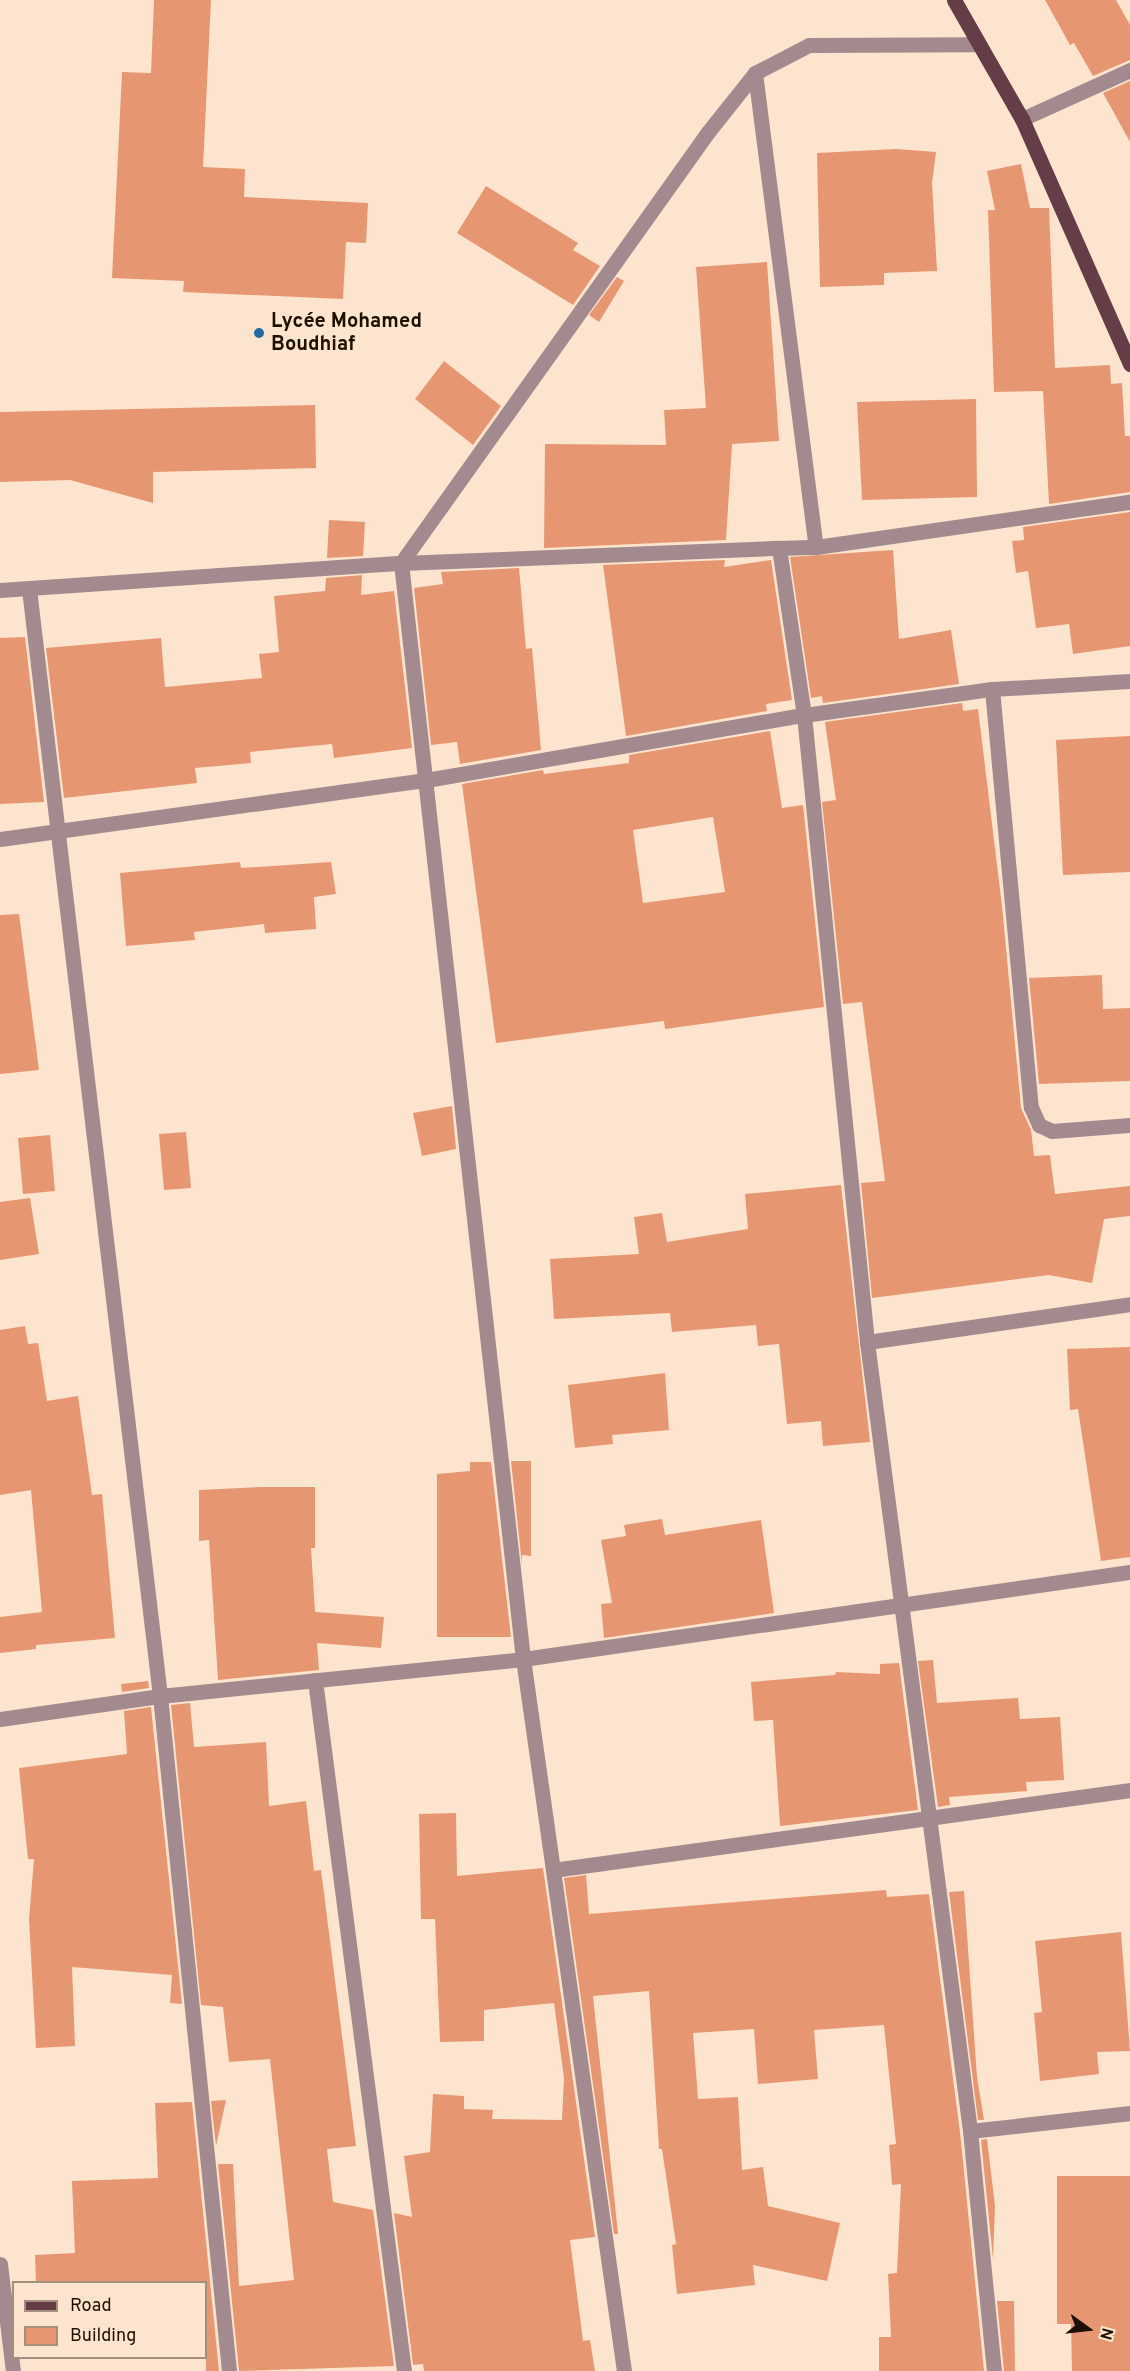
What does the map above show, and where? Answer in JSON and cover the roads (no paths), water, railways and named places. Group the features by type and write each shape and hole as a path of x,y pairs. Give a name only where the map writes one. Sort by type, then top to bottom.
{"main road":[{"path":"954,0 976,44 1022,119 1130,364"}],"street":[{"path":"624,2371 523,1659 401,563 701,141 754,73 809,45 976,44"},
{"path":"1022,119 1130,70"},
{"path":"754,73 816,548"},
{"path":"0,590 401,563 816,548 1130,502"},
{"path":"779,548 804,715 867,1342 970,2131 994,2371"},
{"path":"29,589 160,1695 229,2371"},
{"path":"0,839 426,780 804,715 992,689 1130,681"},
{"path":"992,689 1031,1107 1039,1125 1052,1131 1130,1125"},
{"path":"867,1342 1130,1304"},
{"path":"0,1719 160,1695 523,1659 1130,1572"},
{"path":"315,1680 404,2371"},
{"path":"553,1870 1130,1790"},
{"path":"970,2131 1130,2113"},
{"path":"0,2264 13,2371"}],"place":[{"name":"Lycée Mohamed Boudhiaf","path":"259,333"}]}
